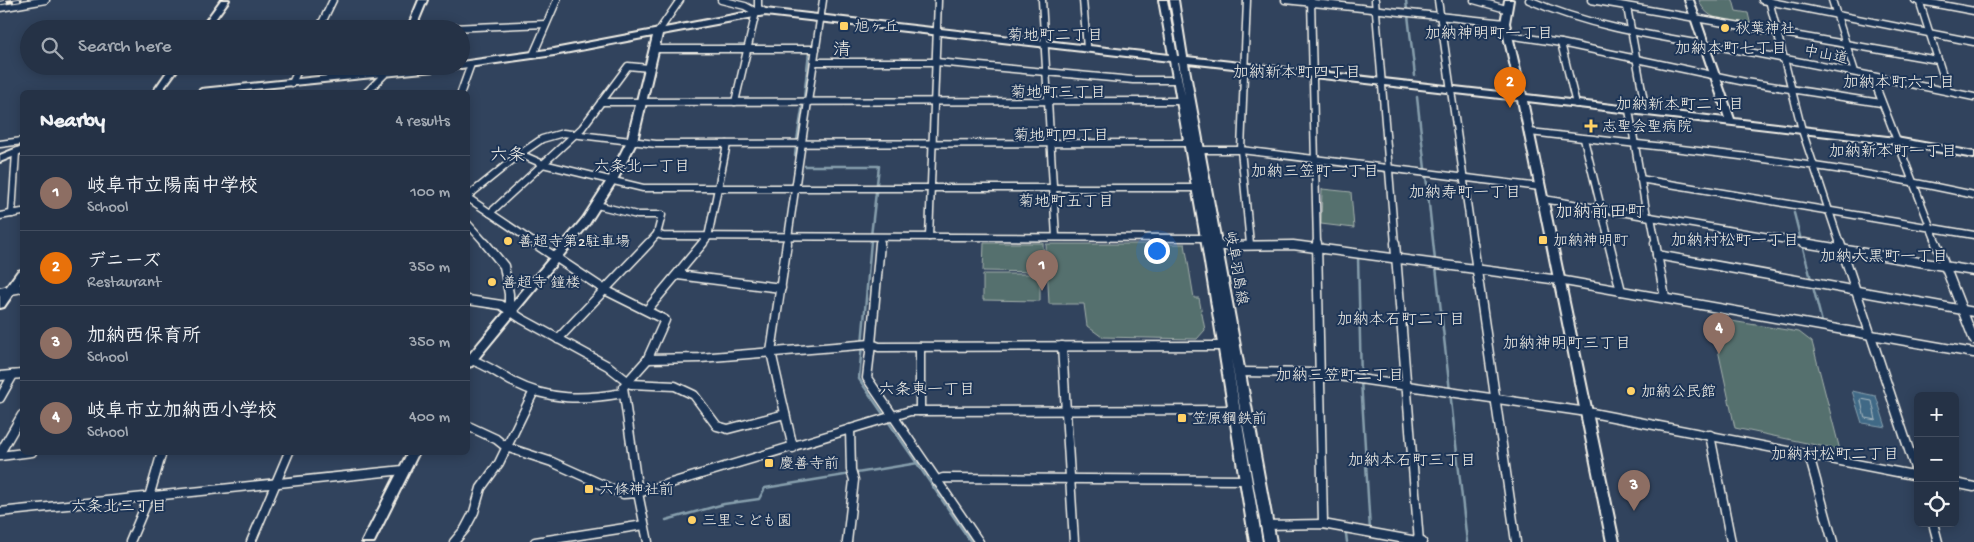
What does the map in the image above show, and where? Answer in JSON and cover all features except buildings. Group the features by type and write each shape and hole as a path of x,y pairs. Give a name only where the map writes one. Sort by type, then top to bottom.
{"street":[{"path":"0,8 46,0"},
{"path":"211,20 225,0"},
{"path":"323,20 333,0"},
{"path":"415,20 423,0"},
{"path":"533,55 557,0"},
{"path":"470,358 586,221 612,180 632,141 658,32 680,0"},
{"path":"721,0 760,12 1896,141 1974,155"},
{"path":"736,102 747,49 760,12 758,0"},
{"path":"793,448 771,352 823,0"},
{"path":"928,237 938,0"},
{"path":"1042,0 1048,72 1056,237"},
{"path":"1083,0 1087,48"},
{"name":"岐阜羽島線","path":"1163,0 1199,150 1218,246 1270,542"},
{"name":"岐阜羽島線","path":"1174,0 1178,80 1256,542"},
{"path":"1246,0 1242,150 1250,244"},
{"path":"1285,0 1311,1 1376,10 1505,23"},
{"path":"1254,525 1323,524 1421,542 1375,0"},
{"path":"1438,0 1516,542"},
{"path":"1474,0 1507,5 1505,23 1523,98 1558,280 1613,542"},
{"name":"中山道","path":"1529,0 1565,16 1632,32 1784,58 1974,97"},
{"path":"1591,0 1938,60"},
{"path":"1689,0 1731,122"},
{"path":"1762,0 1974,42"},
{"path":"1832,0 1855,72"},
{"path":"1917,0 1974,11"},
{"path":"1917,0 1930,33 1948,91"},
{"path":"1311,1 1316,160 1318,373 1323,524"},
{"path":"1769,1 1802,130 1914,464"},
{"path":"1627,7 1646,112"},
{"path":"471,64 533,55 760,12"},
{"path":"470,27 546,24"},
{"path":"1508,35 1561,43 1714,75 1881,103"},
{"path":"1561,43 1576,104"},
{"path":"653,49 816,49"},
{"path":"814,62 936,62 1133,80 1178,80"},
{"path":"490,213 577,133 628,66 649,68"},
{"path":"158,90 169,75"},
{"path":"292,83 296,75"},
{"path":"239,90 292,83 384,75"},
{"path":"369,90 384,75"},
{"path":"462,90 467,75"},
{"path":"1872,76 1974,340"},
{"path":"601,102 1182,102"},
{"path":"1629,110 1640,179 1665,298"},
{"path":"1530,132 1814,165 1912,181 1974,195"},
{"path":"470,195 520,154 550,135 577,133 656,144 1189,143"},
{"path":"1584,139 1621,291"},
{"path":"0,144 20,141"},
{"path":"648,310 708,237 727,144"},
{"path":"1199,150 1242,150 1540,187"},
{"path":"0,159 19,151 12,214"},
{"path":"520,154 543,164 643,188 1196,188"},
{"path":"1640,179 1974,235"},
{"path":"470,198 605,290 665,320 648,359 626,381 623,393 638,493 648,542"},
{"path":"1543,198 1974,272"},
{"path":"558,339 658,234 662,215 636,215 597,205"},
{"path":"0,216 20,212"},
{"path":"470,226 482,237 504,266 509,294 509,312"},
{"path":"658,234 708,237 1206,238"},
{"path":"880,238 867,378 979,542"},
{"path":"1218,246 1250,244 1316,248 1558,280 1974,353"},
{"path":"1657,255 1974,312"},
{"path":"678,275 781,288"},
{"path":"0,304 5,291 20,276"},
{"path":"5,291 20,288"},
{"path":"470,300 502,305 509,312 608,366 631,384 675,386 694,395 718,426 728,429 785,414"},
{"path":"648,359 871,344 879,347 1224,346"},
{"path":"1062,346 1074,542"},
{"path":"920,347 920,411"},
{"path":"470,361 533,393 572,401 623,393"},
{"path":"1240,372 1318,373 1587,412 1914,475"},
{"path":"0,376 20,374"},
{"path":"0,398 14,375"},
{"path":"454,542 470,521 481,488 499,463 533,393"},
{"path":"470,427 496,439 506,447 552,462 623,494 638,493 793,448 910,411 1234,410"},
{"path":"0,455 20,418"},
{"path":"847,542 854,480 851,470 850,429"},
{"path":"1710,435 1731,542"},
{"path":"0,455 20,453"},
{"path":"130,542 149,497 161,455"},
{"path":"251,542 288,455"},
{"path":"368,542 412,455"},
{"path":"1809,455 1833,542"},
{"path":"0,512 403,470"},
{"path":"936,481 944,478 1246,480"},
{"path":"1959,484 1974,487"},
{"path":"535,542 644,525"},
{"path":"1933,527 1938,542"}],"green space":[{"path":"1699,0 1733,0 1736,11 1748,13 1751,26 1713,17 1702,7"},
{"path":"1322,189 1351,192 1354,228 1321,224"},
{"path":"984,243 1043,243 1044,272 983,271"},
{"path":"1046,244 1185,244 1194,298 1199,298 1205,330 1197,339 1102,337 1087,326 1084,304 1049,304"},
{"path":"983,274 1040,274 1040,301 983,300"},
{"path":"1719,319 1799,332 1812,342 1840,450 1735,428 1712,322"}],"water":[{"path":"1852,391 1876,396 1886,427 1862,423"}],"waterway":[{"path":"1406,0 1407,10"},
{"path":"1408,15 1415,76"},
{"path":"720,46 743,46"},
{"path":"754,46 803,47"},
{"path":"804,98 809,52"},
{"path":"1417,97 1425,169"},
{"path":"797,140 803,104"},
{"path":"795,156 796,147"},
{"path":"805,166 879,166 871,236"},
{"path":"1426,176 1435,260"},
{"path":"1794,213 1822,322"},
{"path":"871,241 859,379 917,463"},
{"path":"1358,257 1361,380 1370,530"},
{"path":"1436,267 1467,542"},
{"path":"666,520 724,504 759,499 765,488 917,463"},
{"path":"917,463 971,542"},
{"path":"1346,534 1347,542"}],"railway":[{"path":"0,3 20,0"}],"place":[{"name":"旭ヶ丘","path":"844,26"},
{"name":"秋葉神社","path":"1725,28"},
{"name":"デニーズ","path":"1510,108"},
{"name":"志聖会聖病院","path":"1591,126"},
{"name":"加納神明町","path":"1543,240"},
{"name":"善超寺第2駐車場","path":"508,241"},
{"name":"善超寺 鐘楼","path":"492,282"},
{"name":"岐阜市立陽南中学校","path":"1042,291"},
{"name":"岐阜市立加納西小学校","path":"1719,354"},
{"name":"加納公民館","path":"1631,391"},
{"name":"笠原鋼鉄前","path":"1182,418"},
{"name":"慶善寺前","path":"769,463"},
{"name":"六條神社前","path":"589,489"},
{"name":"加納西保育所","path":"1634,511"},
{"name":"三里こども園","path":"692,520"}],"district":[{"name":"加納神明町一丁目","path":"1489,32"},
{"name":"菊地町二丁目","path":"1055,34"},
{"name":"加納本町七丁目","path":"1731,47"},
{"name":"清","path":"842,49"},
{"name":"加納新本町四丁目","path":"1297,71"},
{"name":"加納本町六丁目","path":"1899,81"},
{"name":"菊地町三丁目","path":"1058,91"},
{"name":"加納新本町二丁目","path":"1680,103"},
{"name":"菊地町四丁目","path":"1061,134"},
{"name":"加納新本町一丁目","path":"1893,150"},
{"name":"六条","path":"508,154"},
{"name":"六条北一丁目","path":"642,165"},
{"name":"加納三笠町一丁目","path":"1315,170"},
{"name":"加納寿町一丁目","path":"1465,191"},
{"name":"菊地町五丁目","path":"1066,200"},
{"name":"加納前田町","path":"1600,211"},
{"name":"加納村松町一丁目","path":"1735,239"},
{"name":"加納大黒町一丁目","path":"1884,255"},
{"name":"加納本石町二丁目","path":"1401,318"},
{"name":"加納神明町三丁目","path":"1567,342"},
{"name":"加納三笠町二丁目","path":"1340,374"},
{"name":"六条東一丁目","path":"927,388"},
{"name":"加納村松町二丁目","path":"1835,453"},
{"name":"加納本石町三丁目","path":"1412,459"},
{"name":"六条北三丁目","path":"119,505"}]}
